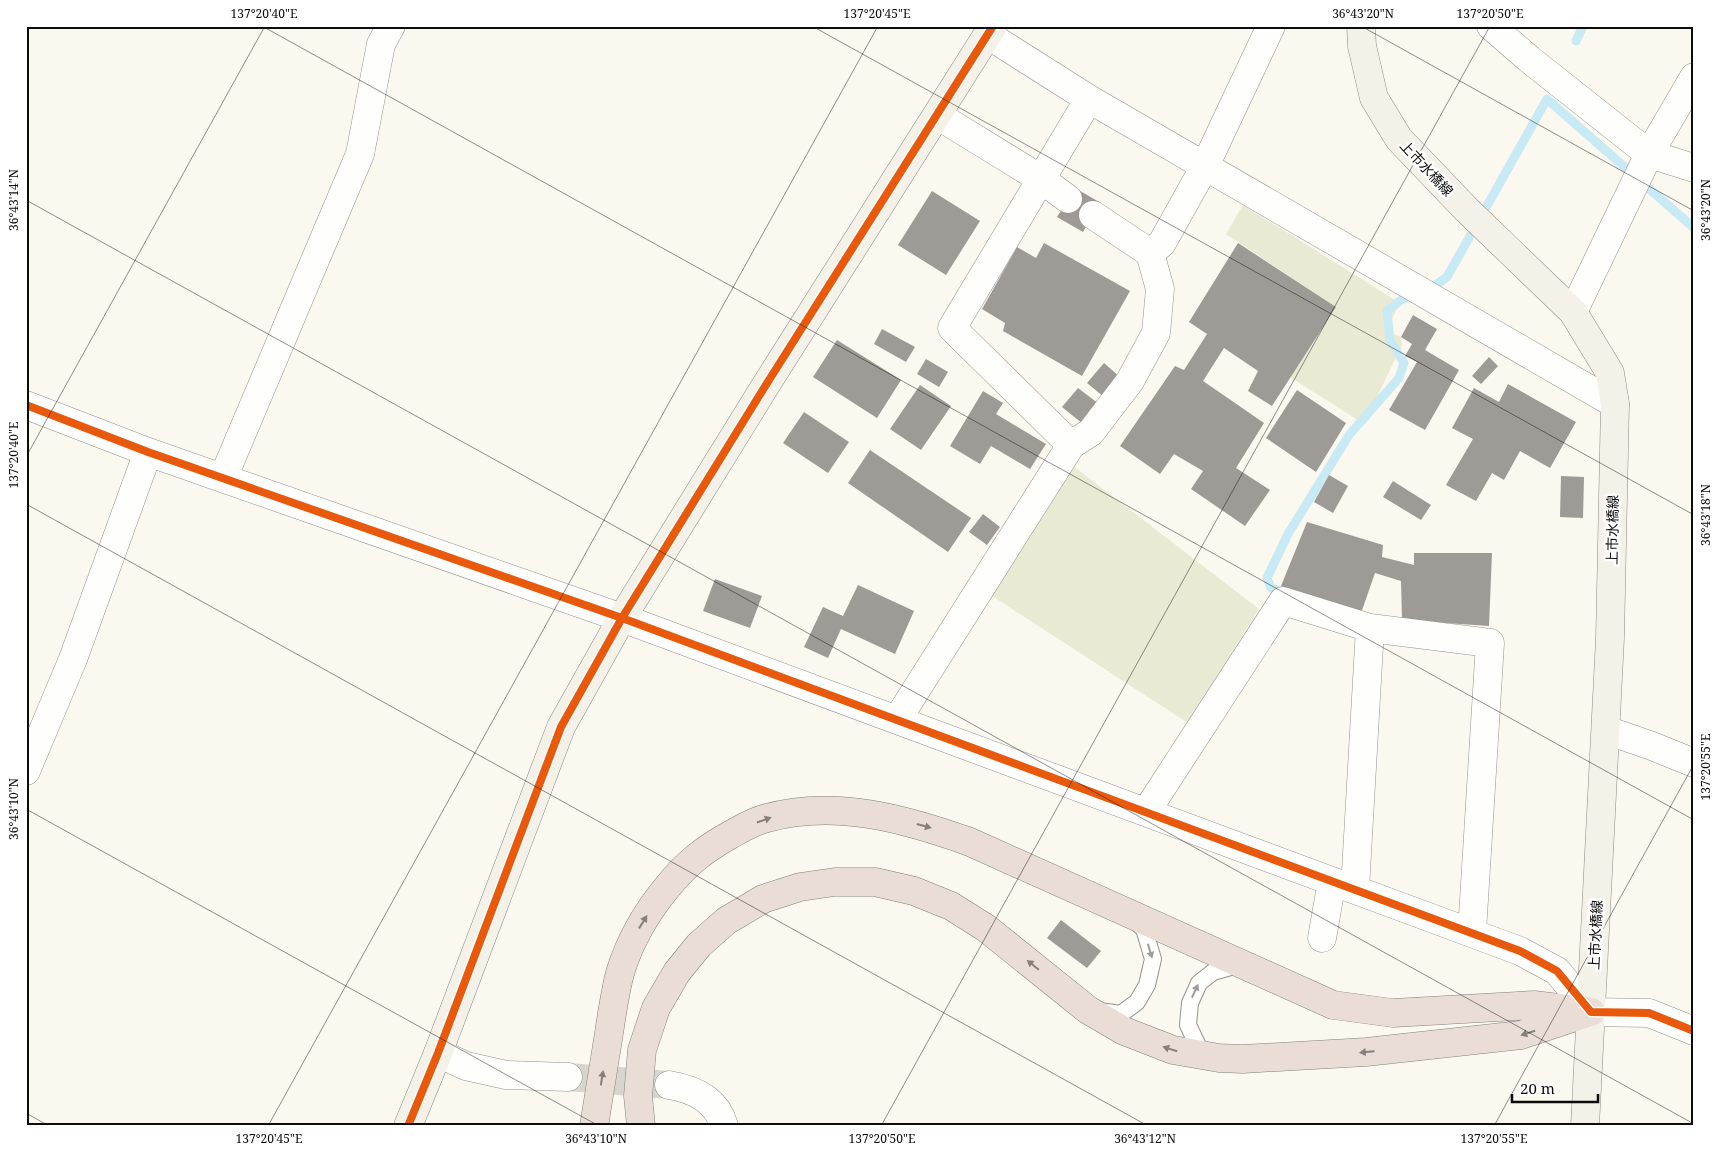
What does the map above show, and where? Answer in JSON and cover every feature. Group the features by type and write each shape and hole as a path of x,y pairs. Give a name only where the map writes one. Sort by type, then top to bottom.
{"highway":[{"path":"594,1126 620,974 634,936 657,900 681,870 707,848 739,830 767,818 811,810 877,815 929,827 970,842 1333,1005 1394,1013 1534,1005 1591,1012"},
{"path":"642,1126 638,1096 642,1050 656,1008 677,972 699,945 726,921 763,900 800,887 835,882 874,882 914,891 951,906 986,928 1088,1010 1124,1031 1173,1050 1219,1058 1243,1059 1366,1052 1521,1036 1591,1012"}],"street":[{"path":"223,478 360,154 381,44 391,26"},
{"path":"1150,252 1162,243 1205,166 1270,26"},
{"name":"上市水橋線","path":"1360,26 1362,46 1374,98 1399,139 1466,210 1573,312 1610,373 1615,404 1610,638 1585,1126"},
{"path":"1491,26 1528,59 1649,154 1694,168"},
{"path":"408,1126 438,1053 561,727 622,618 764,388 991,31 1089,99 1615,404"},
{"path":"1573,312 1649,154 1694,76"},
{"path":"1071,445 952,328 1089,99"},
{"path":"937,115 1068,199"},
{"path":"897,720 1071,445 1091,432 1130,381 1156,332 1160,289 1150,252 1094,215"},
{"path":"26,404 148,452 622,618 1472,932 1520,951 1557,972 1591,1012 1649,1013 1694,1031"},
{"path":"26,771 73,659 148,452"},
{"path":"1146,812 1283,601 1358,624 1490,643 1472,932"},
{"path":"1322,938 1344,885 1358,624"},
{"path":"1606,730 1694,763"},
{"path":"438,1053 466,1066 506,1075 568,1077"},
{"path":"669,1085 686,1088 709,1100 721,1115 724,1126"}],"lane":[{"path":"1088,1010 1121,1014 1137,1002 1147,985 1153,959 1144,929 1125,912"},
{"path":"1219,1058 1199,1048 1188,1025 1190,1003 1198,983 1213,972 1241,964"}],"green space":[{"path":"1243,205 1400,303 1386,330 1401,337 1402,345 1364,424 1290,377 1336,307 1226,234"},
{"path":"1068,462 1259,609 1188,723 986,592"}],"building":[{"path":"1075,188 1101,203 1083,232 1057,217"},
{"path":"932,191 980,221 946,275 898,245"},
{"path":"1044,243 1130,291 1082,376 1003,331 1005,323 982,309 1017,247 1036,258"},
{"path":"1238,243 1336,307 1272,406 1248,391 1258,371 1224,348 1203,381 1264,423 1236,468 1270,490 1245,526 1191,489 1203,471 1174,454 1160,474 1120,446 1175,366 1184,370 1207,334 1189,322"},
{"path":"1413,315 1437,329 1425,350 1459,370 1425,430 1389,410 1417,362 1405,356 1412,344 1401,337"},
{"path":"882,329 915,347 906,362 874,344"},
{"path":"837,340 901,380 877,418 813,377"},
{"path":"1489,357 1498,366 1481,384 1472,376"},
{"path":"926,359 948,372 939,387 917,374"},
{"path":"1104,363 1121,378 1104,397 1087,383"},
{"path":"1508,384 1576,422 1550,468 1520,451 1504,480 1492,473 1476,501 1446,485 1473,439 1452,428 1474,388 1499,402"},
{"path":"920,385 951,406 921,450 890,429"},
{"path":"1078,388 1099,404 1083,424 1062,407"},
{"path":"1297,390 1346,423 1316,472 1266,438"},
{"path":"983,391 1003,403 996,414 1046,444 1030,469 991,446 980,464 950,446"},
{"path":"804,412 849,442 828,473 783,443"},
{"path":"870,450 971,518 948,552 848,483"},
{"path":"1329,475 1348,486 1333,513 1314,502"},
{"path":"1561,476 1584,477 1583,518 1560,517"},
{"path":"1393,481 1431,505 1421,520 1383,497"},
{"path":"983,514 1000,527 987,545 969,532"},
{"path":"1307,522 1383,545 1382,557 1414,565 1414,553 1492,553 1489,626 1402,620 1401,581 1375,573 1360,616 1281,586"},
{"path":"715,579 762,596 750,628 703,611"},
{"path":"858,585 914,611 895,654 841,629 828,658 804,647 823,607 843,616"},
{"path":"1061,920 1101,951 1087,968 1047,938"}],"waterway":[{"path":"1576,41 1583,26"},
{"path":"1428,290 1447,277 1547,99 1694,228"},
{"path":"1287,593 1271,588 1267,578 1288,534 1349,435 1399,378 1404,363 1390,340 1387,311 1401,300 1416,294"}],"tunnel":[{"path":"568,1077 669,1085"}],"cycle path":[{"path":"408,1126 438,1053 561,727 622,618 764,388 993,26"},
{"path":"26,405 148,452 622,618 1520,951 1557,971 1591,1012 1649,1013 1694,1031"}]}
